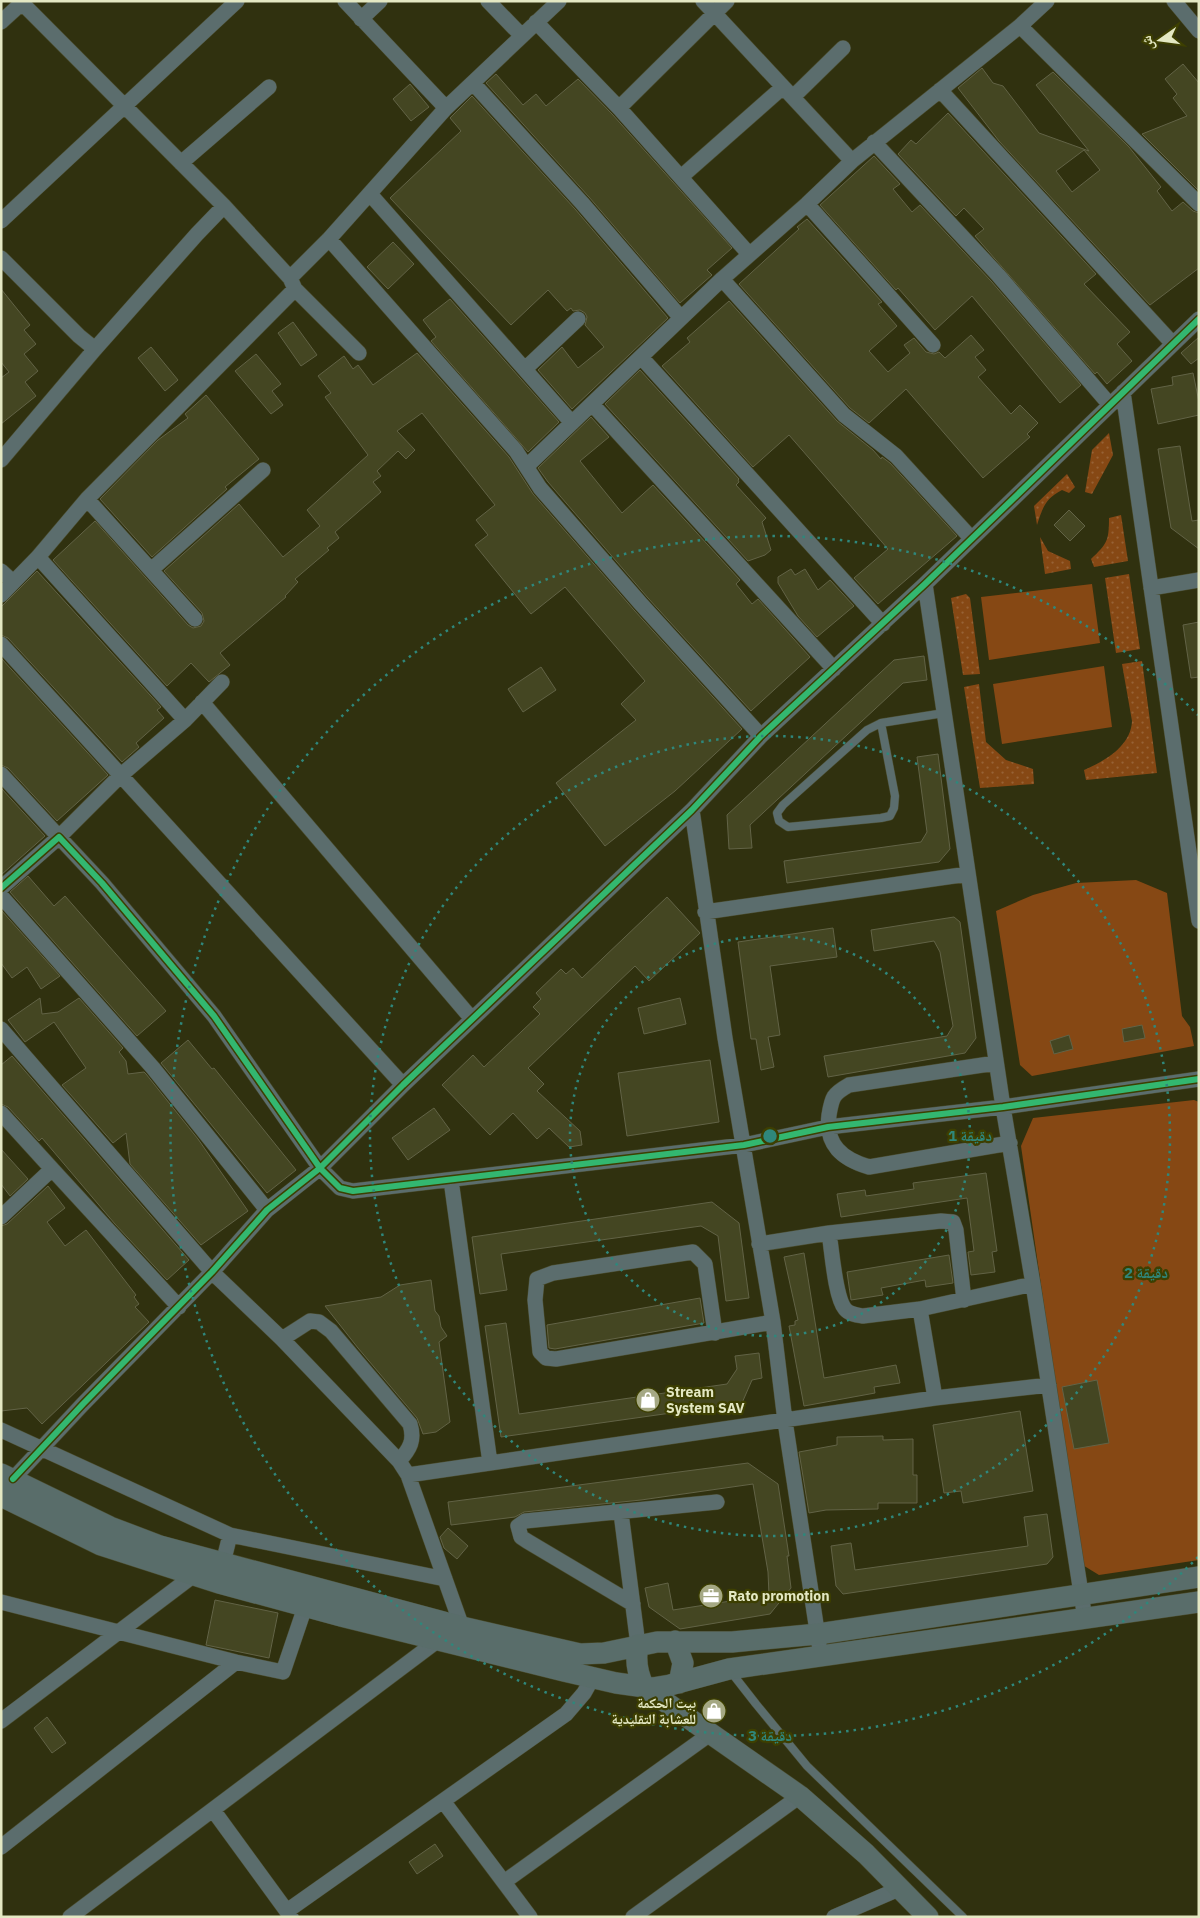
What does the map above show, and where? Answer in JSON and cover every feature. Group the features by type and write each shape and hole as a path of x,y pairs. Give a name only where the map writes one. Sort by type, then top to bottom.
{"main road":[{"path":"5,1483 305,1607 437,1641 566,1662 580,1654 604,1653 638,1645 675,1641 732,1642 818,1634 1199,1577"},
{"path":"5,1483 101,1545 194,1575 221,1573 462,1627 566,1662 593,1677 644,1687 661,1687 729,1669 1199,1602"},
{"path":"675,1641 683,1663 678,1683"},
{"path":"638,1645 636,1662 644,1687 800,1796 830,1821 901,1888 928,1917"}],"street":[{"path":"1,221 237,1"},
{"path":"345,1 446,108"},
{"path":"362,19 380,1"},
{"path":"488,1 522,36"},
{"path":"1,595 38,558 87,499 292,284 329,239 446,108 559,1"},
{"path":"703,1 852,161"},
{"path":"619,108 727,1"},
{"path":"527,466 722,279 807,204 852,161 1020,26 1047,1"},
{"path":"1174,1 1199,31"},
{"path":"1,22 22,2 224,206 292,284 359,353"},
{"path":"536,22 619,108 749,254"},
{"path":"1020,26 1199,204"},
{"path":"681,177 843,48"},
{"path":"473,83 582,203 681,318"},
{"path":"181,163 268,87"},
{"path":"940,90 1173,344"},
{"path":"874,142 998,275 1110,405"},
{"path":"370,194 572,423"},
{"path":"807,204 933,345"},
{"path":"4,449 224,206"},
{"path":"329,239 510,443 540,488 640,604 762,736"},
{"path":"1,258 79,336 95,349"},
{"path":"722,279 844,415 896,456 971,538"},
{"path":"526,369 578,319"},
{"path":"5,1483 41,1449 212,1272 267,1210 320,1168 403,1085 692,810 762,736 925,584 1199,319"},
{"path":"641,357 883,624"},
{"path":"1123,392 1151,588 1192,821 1199,921"},
{"path":"592,404 834,669"},
{"path":"151,570 263,470"},
{"path":"87,499 195,619"},
{"path":"38,558 185,720"},
{"path":"1,571 13,582"},
{"path":"1151,588 1199,580"},
{"path":"925,584 996,1063 1033,1284 1085,1619"},
{"path":"1,644 403,1085"},
{"path":"1,888 59,837 120,776 185,720 222,682"},
{"path":"202,702 472,1019"},
{"path":"1,774 102,883 214,1016 320,1168 340,1188 353,1191 744,1144 828,1127 1003,1107 1199,1079"},
{"path":"692,810 725,1038 773,1322 785,1420 821,1656"},
{"path":"706,912 968,874"},
{"path":"1,896 153,1068 267,1210"},
{"path":"1,1029 212,1272 282,1339 399,1461 408,1475 462,1627"},
{"path":"996,1063 849,1085 839,1091 832,1099 828,1127 832,1141 842,1155 855,1163 869,1166 1010,1143"},
{"path":"1,1113 179,1306"},
{"path":"1,1217 52,1169"},
{"path":"451,1180 490,1463"},
{"path":"759,1244 829,1233 941,1221 952,1222 956,1230 964,1300"},
{"path":"829,1233 840,1301 846,1311 863,1316 920,1309 1033,1284"},
{"path":"715,1333 705,1264 694,1252 553,1273 537,1279 534,1300 540,1352 546,1358 715,1333 773,1322"},
{"path":"920,1309 936,1398"},
{"path":"282,1339 310,1321 319,1322 330,1331 410,1424 413,1434 412,1444 399,1461"},
{"path":"408,1475 936,1398 1049,1385"},
{"path":"1,1430 230,1535 445,1580"},
{"path":"633,1604 521,1537 518,1526 525,1521 717,1502"},
{"path":"621,1513 638,1645"},
{"path":"221,1573 230,1535"},
{"path":"1,1721 194,1575"},
{"path":"1,1602 236,1662 283,1672 305,1607"},
{"path":"70,1917 437,1641"},
{"path":"1,1847 236,1662"},
{"path":"213,1810 289,1914 566,1714 584,1693 593,1677"},
{"path":"504,1882 710,1734"},
{"path":"633,1917 800,1796"},
{"path":"443,1801 530,1917"},
{"path":"834,1917 901,1888"}],"lane":[{"path":"881,723 895,796 894,808 890,816 788,827 779,820 777,813 782,805 867,730 881,723 944,713"},
{"path":"729,1669 807,1766 963,1917"}],"shaded area":[{"path":"1109,433 1113,455 1092,494 1085,492 1092,450"},
{"path":"1067,474 1075,487 1069,493 1062,490 1048,500 1037,525 1034,506"},
{"path":"1121,515 1128,561 1094,567 1091,559 1101,550 1106,542 1109,518"},
{"path":"1040,537 1048,551 1070,561 1071,569 1045,574"},
{"path":"1129,574 1140,649 1116,653 1105,578"},
{"path":"1092,584 1100,643 989,660 981,597"},
{"path":"966,594 970,598 980,674 963,675 951,598"},
{"path":"1142,661 1157,773 1086,780 1084,770 1116,751 1131,730 1132,721 1122,664"},
{"path":"1104,666 1112,727 1002,744 993,684"},
{"path":"979,684 986,742 1006,760 1033,769 1034,784 980,788 964,687"},
{"path":"1136,880 1167,893 1182,1016 1190,1027 1194,1046 1032,1076 1020,1065 996,911 1033,895 1076,883"},
{"path":"1194,1100 1199,1102 1199,1560 1099,1575 1081,1564 1021,1146 1033,1118"}],"building":[{"path":"1183,64 1199,83 1199,191 1142,134 1187,116 1173,98 1177,94 1165,79"},
{"path":"982,68 993,83 1003,86 1039,133 1089,151 1036,85 1053,72 1129,147 1161,187 1157,191 1172,211 1183,202 1193,211 1199,213 1199,268 1150,305 999,141 958,88","holes":["1084,150 1100,170 1072,192 1056,171"]},
{"path":"496,74 523,105 536,94 546,106 578,79 612,114 732,248 707,270 712,275 680,303 589,197 486,83"},
{"path":"410,84 429,107 411,121 393,99"},
{"path":"472,96 575,209 668,318 572,409 538,370 562,347 578,368 604,347 585,325 587,317 585,313 580,310 573,311 571,308 567,311 548,290 511,325 390,198 461,131 450,118"},
{"path":"948,113 1096,274 1084,284 1130,332 1117,344 1132,361 1107,384 1097,372 1095,374 975,236 984,229 964,208 956,216 898,154 911,140 916,144"},
{"path":"874,156 900,184 893,189 912,212 920,205 991,281 1081,385 1060,403 972,296 935,330 898,288 896,290 820,205"},
{"path":"807,219 882,302 878,304 897,326 869,351 888,372 910,353 904,345 914,338 926,352 934,354 939,352 945,358 971,335 984,350 975,357 986,370 978,377 1011,414 1020,405 1038,423 1027,434 1030,437 983,478 906,389 869,423 850,408 739,284 799,229 797,227"},
{"path":"393,242 414,264 388,289 367,267"},
{"path":"1,289 30,325 24,330 36,344 24,354 38,371 25,382 36,396 1,424 1,378 9,372 1,362"},
{"path":"450,299 559,422 528,452 431,341 436,337 423,320"},
{"path":"729,301 837,421 873,450 881,459 882,457 890,463 957,536 878,604 854,578 888,549 789,435 753,467 662,366 690,342 687,338"},
{"path":"293,322 317,355 301,366 278,333"},
{"path":"1199,337 1199,358 1191,364 1181,353"},
{"path":"151,347 178,380 165,391 138,358"},
{"path":"417,353 509,457 533,494 634,610 742,729 675,791 605,846 556,783 636,720 621,704 645,681 565,587 531,614 475,545 488,535 476,520 495,505 422,413 397,431 415,450 406,459 398,451 377,471 381,476 373,482 381,492 335,532 339,538 327,548 329,550 295,579 298,582 286,597 220,653 230,665 209,682 191,663 167,686 53,560 95,521 188,625 193,628 201,626 204,621 202,613 164,571 239,504 283,557 320,526 307,510 368,455 325,397 331,393 318,376 344,356 353,369 358,365 373,385"},
{"path":"256,354 281,384 272,391 283,405 271,414 235,371"},
{"path":"640,370 739,479 736,485 766,518 762,522 771,550 765,555 748,561 605,404"},
{"path":"1193,373 1199,402 1199,415 1158,424 1151,389 1173,385 1172,377"},
{"path":"206,395 259,459 225,487 227,489 152,557 100,499 158,440 188,418 185,414"},
{"path":"591,417 609,437 580,461 622,513 653,485 740,580 736,584 752,604 758,599 810,657 751,711 648,598 538,468"},
{"path":"1180,446 1192,521 1199,520 1199,549 1171,528 1158,449"},
{"path":"1069,510 1085,526 1070,541 1054,525"},
{"path":"791,569 795,575 805,569 818,590 830,580 854,606 817,637 798,616 778,583 778,577"},
{"path":"37,571 161,707 157,710 164,718 136,743 139,747 122,762 8,638 1,635 1,607"},
{"path":"1199,622 1199,677 1191,678 1183,625"},
{"path":"924,656 927,680 903,683 750,825 752,848 729,849 727,815 894,660"},
{"path":"1,658 108,775 57,821 8,768 1,765"},
{"path":"541,667 556,690 523,712 508,689"},
{"path":"938,754 950,849 939,862 787,883 784,861 921,842 927,832 917,757"},
{"path":"1,788 45,836 1,875"},
{"path":"28,876 54,906 65,896 166,1011 137,1036 10,892"},
{"path":"667,897 700,933 649,981 635,966 528,1068 544,1084 537,1091 580,1131 582,1145 569,1147 549,1128 537,1139 513,1113 490,1135 442,1085 473,1055 484,1067 540,1014 533,1007 541,999 536,993 561,969 566,974 573,968 582,978"},
{"path":"1,910 60,976 41,989 27,967 12,978 1,963"},
{"path":"954,917 960,922 976,1038 965,1053 828,1077 824,1056 947,1036 953,1026 940,952 934,941 874,951 871,930"},
{"path":"833,928 837,957 770,966 780,1035 768,1037 774,1067 761,1070 756,1039 751,1039 738,942"},
{"path":"40,998 42,1014 58,1012 79,998 123,1048 119,1052 126,1061 128,1074 144,1072 146,1074 198,1139 248,1211 201,1245 130,1164 126,1133 113,1143 62,1085 86,1068 54,1022 25,1042 8,1020"},
{"path":"680,998 686,1024 644,1034 638,1008"},
{"path":"1142,1025 1145,1038 1124,1042 1122,1029"},
{"path":"1069,1035 1073,1049 1054,1054 1050,1041"},
{"path":"188,1040 212,1069 214,1068 296,1170 267,1193 161,1063"},
{"path":"12,1056 189,1260 167,1280 115,1224 42,1138 39,1141 8,1107 1,1104 1,1065"},
{"path":"710,1060 719,1122 627,1136 618,1073"},
{"path":"434,1108 450,1130 408,1160 392,1138"},
{"path":"1,1149 28,1179 10,1196 1,1184"},
{"path":"986,1173 997,1251 992,1252 995,1272 971,1275 968,1252 974,1251 967,1198 841,1217 837,1194 865,1190 866,1196 914,1189 913,1183"},
{"path":"48,1186 65,1208 47,1222 65,1246 86,1230 136,1295 134,1297 139,1304 135,1307 149,1322 42,1424 27,1408 1,1411 1,1226 7,1224"},
{"path":"712,1202 739,1223 749,1298 726,1301 718,1236 701,1226 501,1254 507,1290 480,1294 472,1237"},
{"path":"804,1253 824,1378 896,1365 900,1383 874,1387 875,1393 804,1406 789,1326 795,1325 795,1321 798,1320 784,1257"},
{"path":"949,1255 953,1283 926,1287 925,1280 881,1288 883,1295 851,1300 847,1272"},
{"path":"431,1280 435,1311 439,1316 441,1327 447,1336 439,1342 450,1422 436,1432 423,1434 417,1418 325,1306 381,1297 400,1285"},
{"path":"700,1298 704,1323 555,1349 549,1348 547,1325"},
{"path":"506,1323 519,1414 727,1384 737,1369 735,1356 759,1353 762,1378 752,1380 742,1403 501,1437 485,1326"},
{"path":"1097,1380 1109,1443 1074,1449 1062,1387"},
{"path":"1020,1411 1033,1491 963,1503 961,1491 944,1493 933,1425"},
{"path":"883,1436 883,1440 913,1439 913,1475 917,1475 917,1503 878,1503 878,1509 826,1510 809,1513 799,1452 837,1445 837,1437"},
{"path":"748,1463 778,1484 789,1556 787,1556 791,1588 770,1614 680,1629 649,1607 645,1588 668,1583 673,1610 769,1595 768,1572 753,1484 641,1500 524,1512 515,1517 451,1525 448,1502"},
{"path":"1047,1514 1053,1557 1047,1564 843,1594 836,1586 831,1546 851,1543 855,1570 1028,1546 1024,1517"},
{"path":"448,1528 468,1546 457,1559 444,1548 440,1537"},
{"path":"215,1600 278,1613 269,1658 206,1645"},
{"path":"47,1717 66,1743 52,1753 34,1728"},
{"path":"435,1844 443,1856 417,1874 409,1862"}],"cycle path":[{"path":"1199,319 925,584 761,736 692,810 403,1085 320,1168 340,1188 353,1191 744,1145 828,1127 1003,1107 1199,1079"},
{"path":"1,888 59,837 102,883 214,1016 320,1168 267,1210 212,1272 83,1404 13,1479"}],"place":[{"name":"Stream System SAV","path":"648,1400"},
{"name":"Rato promotion","path":"711,1596"},
{"name":"بيت الحكمة للعشابة التقليدية","path":"714,1711"}]}
